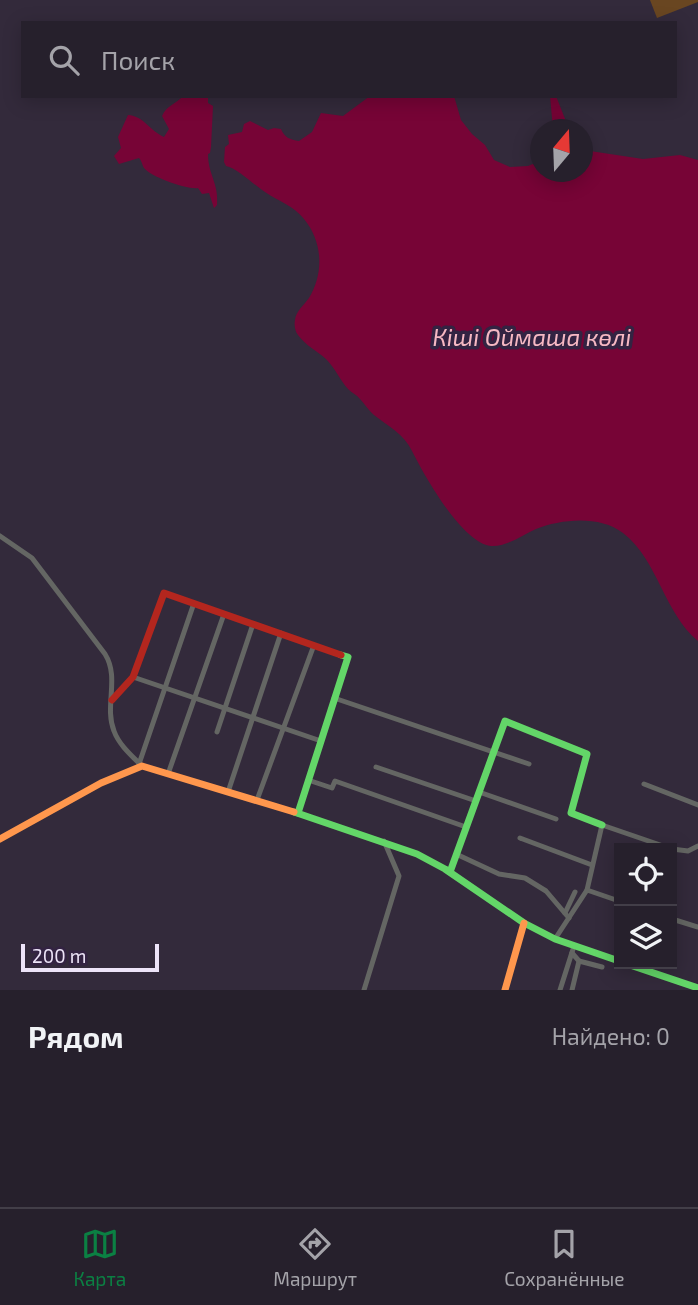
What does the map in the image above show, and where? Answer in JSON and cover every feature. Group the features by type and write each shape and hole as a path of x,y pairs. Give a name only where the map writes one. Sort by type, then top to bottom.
{"street":[{"path":"0,536 32,558 106,654 112,669 110,713 114,732 140,765 298,813 417,854 450,872 524,923 573,949 614,960"},
{"path":"112,700 133,677 164,593 348,657 298,813"},
{"path":"0,839 140,765 194,603"},
{"path":"168,775 224,614"},
{"path":"217,732 253,624"},
{"path":"228,792 281,633"},
{"path":"257,800 314,645"},
{"path":"133,677 321,741"},
{"path":"334,698 529,764"},
{"path":"450,872 505,721 587,754 589,757 571,813 653,843"},
{"path":"376,767 556,819"},
{"path":"308,780 332,788 335,781 466,827"},
{"path":"644,784 698,805"},
{"path":"567,916 587,890 602,825"},
{"path":"520,838 592,864"},
{"path":"364,990 399,876 384,841"},
{"path":"677,850 688,851 698,846"},
{"path":"457,854 499,874 524,878 546,891 567,916"},
{"path":"587,890 614,899"},
{"path":"555,939 575,892"},
{"path":"677,921 698,927"},
{"path":"505,990 524,923"},
{"path":"572,990 579,961 573,949"},
{"path":"560,990 573,949"},
{"path":"579,961 602,967"},
{"path":"642,969 698,988"}],"shaded area":[{"path":"650,0 698,0 698,2 657,18"}],"water":[{"path":"180,98 208,98 208,103 213,106 211,147 208,154 217,197 217,205 214,208 209,193 202,194 198,188 178,185 148,172 139,158 119,164 114,156 121,148 118,137 128,115 143,121 164,137 169,129 162,116 166,109"},
{"name":"Кіші Оймаша көлi","path":"367,98 455,98 461,120 485,145 494,160 510,167 530,165 530,182 593,182 593,151 643,159 680,155 698,160 698,641 677,616 645,557 635,544 614,527 592,521 568,521 536,529 497,546 480,542 468,533 445,506 405,440 372,413 348,389 326,359 297,333 296,317 314,288 319,268 315,238 296,211 226,166 225,147 229,144 228,135 242,132 244,124 250,121 268,130 281,129 288,138 299,141 312,132 321,113 343,116"},
{"path":"550,98 557,98 565,119 552,119"}],"traffic: fast":[{"path":"298,813 348,657 341,655"},
{"path":"450,872 505,721 587,754 571,813 602,825"},
{"path":"294,812 417,854 445,869 524,923 555,939 614,959"},
{"path":"642,969 698,988"}],"traffic: slow":[{"path":"0,839 101,783 142,766 294,812"},
{"path":"505,990 524,923"}],"traffic: jam":[{"path":"112,700 133,677 164,593 341,655"}]}
